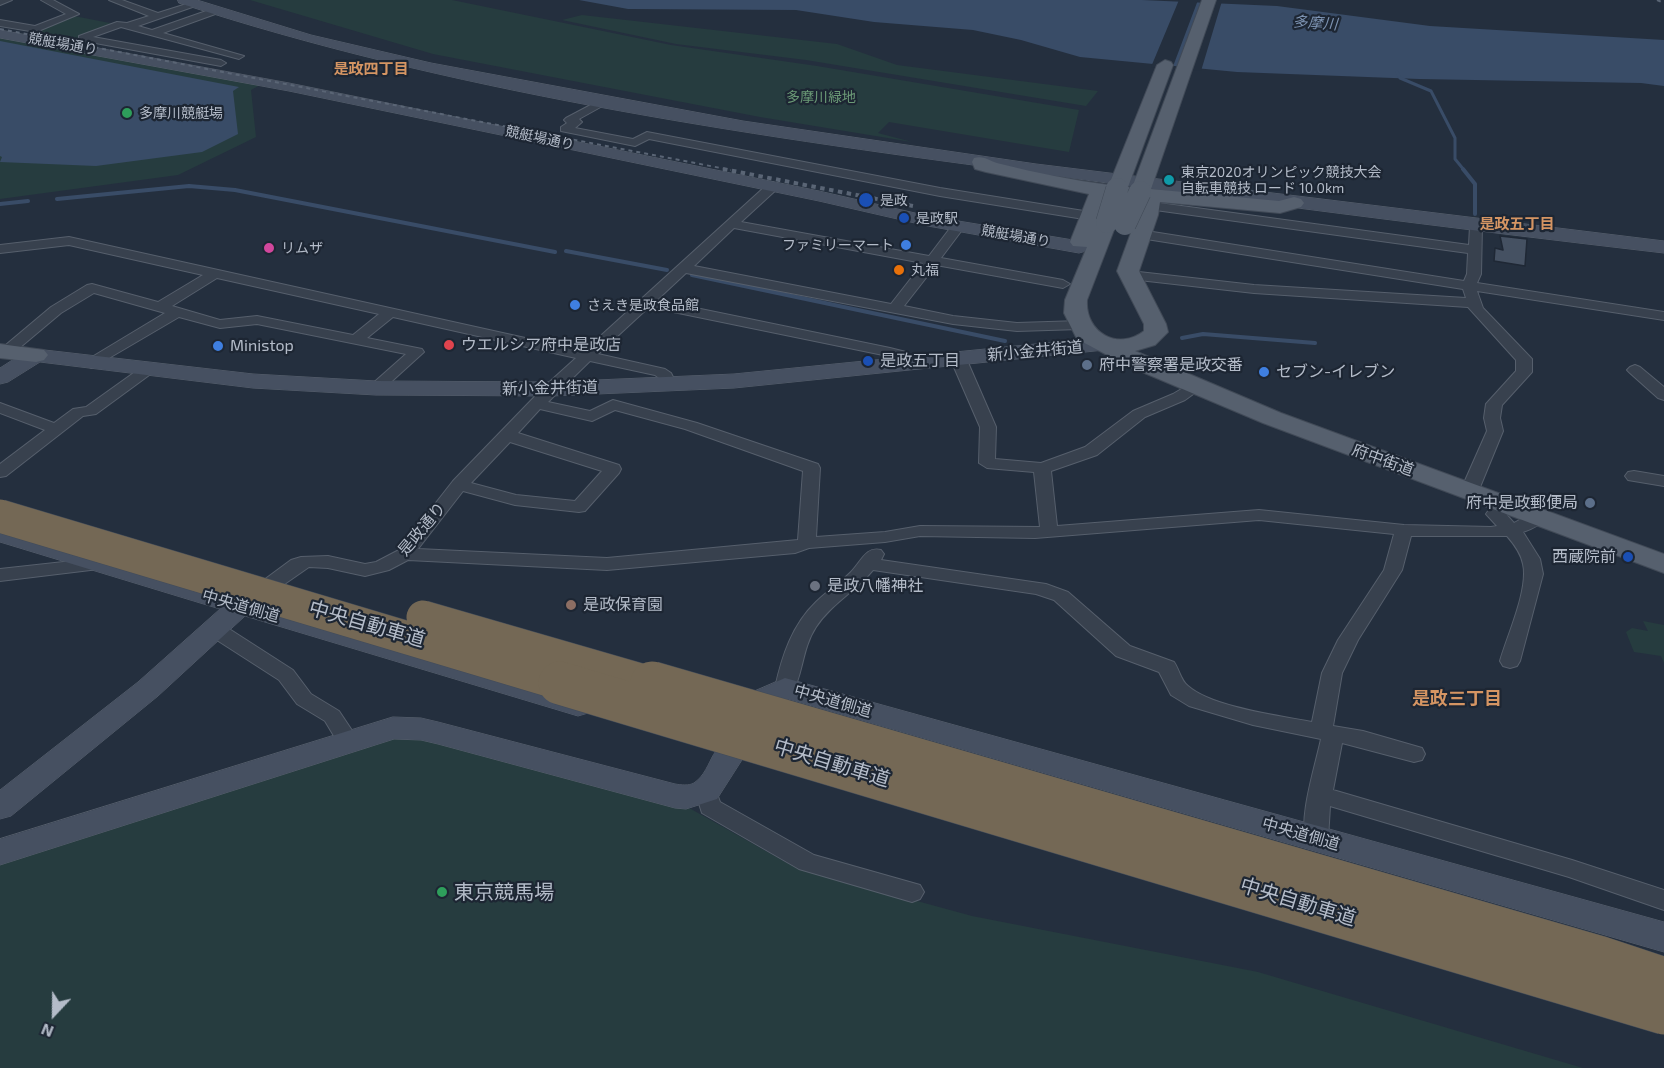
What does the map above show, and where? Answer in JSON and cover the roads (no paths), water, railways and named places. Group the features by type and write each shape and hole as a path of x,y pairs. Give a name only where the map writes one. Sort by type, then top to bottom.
{"highway":[{"name":"中央自動車道","path":"0,496 1510,932 1664,979"},
{"name":"中央自動車道","path":"0,516 1664,1013"}],"main road":[{"path":"1078,322 1063,298 1063,284 1078,247 1107,214 1138,190 1209,0"},
{"path":"1138,190 1170,54"},
{"path":"981,162 982,165 1107,214 1128,271 1155,324 1156,332 1152,338 1139,342 1107,345 1094,312 1107,214 1105,194 1138,190 1280,207 1294,203"},
{"path":"1078,322 1076,300 1107,214"},
{"name":"府中街道","path":"1078,322 1085,334 1125,356 1195,387 1664,564"},
{"path":"3,351 36,356"}],"street":[{"path":"0,2 7,0"},
{"path":"0,23 36,29 74,14 46,0"},
{"path":"114,0 157,16"},
{"path":"128,26 190,2 215,11 378,55 602,102 842,142 981,162 1474,250"},
{"path":"152,33 215,11"},
{"path":"204,71 238,56 120,24 82,38 221,63"},
{"name":"競艇場通り","path":"0,34 204,71 959,226 1078,247"},
{"path":"602,102 570,120 576,122 565,129 635,142 647,135 940,192 1107,214 1469,286 1657,315 1652,332"},
{"name":"是政通り","path":"0,807 148,689 240,606 298,564 321,561 365,570 382,566 405,554 459,485 544,397 773,186"},
{"path":"1138,190 1294,203 1664,247"},
{"path":"732,224 1063,284"},
{"path":"894,309 959,226"},
{"path":"1469,492 1494,431 1492,418 1494,404 1524,372 1524,359 1476,309 1474,303 1469,286 1474,274 1476,226"},
{"path":"0,249 69,241 660,372 666,376 669,385"},
{"path":"684,268 953,321 1017,327 1078,322"},
{"path":"160,307 215,273"},
{"path":"1130,275 1254,289 1474,303"},
{"path":"3,351 56,310 92,288 220,324 257,320 417,352 376,388"},
{"path":"646,302 891,352 901,355 905,363"},
{"path":"92,363 177,312"},
{"path":"356,340 390,312"},
{"name":"新小金井街道","path":"36,356 253,381 544,397 793,376 1066,346 1107,345"},
{"path":"0,377 36,356"},
{"path":"958,358 988,427 987,463 1042,468 1091,451 1139,414 1179,397 1195,387"},
{"path":"1635,369 1664,395"},
{"path":"0,472 79,412 90,411 147,370"},
{"path":"544,397 592,416 613,405 691,426 812,468 807,543"},
{"path":"0,408 56,429"},
{"path":"459,485 515,500 579,507 613,469 507,435"},
{"path":"1042,468 1049,532"},
{"path":"1634,476 1664,481"},
{"path":"1503,504 1495,514 1527,550 1534,567 1533,582 1510,661"},
{"path":"405,554 607,564 795,547 807,543 885,537 920,531 1049,532 1259,515 1404,530 1477,532 1511,530 1527,525 1538,517"},
{"path":"1316,838 1316,819 1322,795 1328,733 1324,708 1332,673 1348,640 1389,578 1397,561 1404,530"},
{"name":"中央道側道","path":"0,534 732,752 765,698 785,688 1664,937"},
{"path":"785,688 793,652 807,625 822,607 870,564 885,537"},
{"path":"0,575 100,564"},
{"path":"870,564 1039,588 1061,596 1123,651 1167,668 1174,685 1183,694 1253,718 1363,739 1414,754"},
{"path":"216,630 286,675 304,699 332,716 348,741"},
{"path":"0,852 393,728 421,729 675,796 706,791 732,752"},
{"path":"706,791 710,807 807,862 912,892"},
{"path":"1322,795 1572,869 1664,900"}],"water":[{"name":"多摩川","path":"579,0 1142,0 1277,6 1430,26 1664,40 1664,86 1641,83 1419,79 1237,72 1080,57 1021,40 973,30 874,22 796,10 628,9"},
{"name":"多摩川競艇場","path":"0,41 239,87 233,91 238,134 202,152 96,166 0,162 2,157 0,156"}],"waterway":[{"path":"1397,72 1400,78 1431,91 1455,138 1455,159 1464,170"},
{"path":"1463,169 1475,184 1475,214"},
{"path":"57,199 189,186 235,190 555,252"},
{"path":"0,204 28,201"},
{"path":"566,251 667,270"},
{"path":"692,275 1005,341"},
{"path":"1182,338 1203,334 1315,343"}],"railway":[{"path":"1657,0 1664,3"},
{"path":"0,29 731,170"},
{"path":"723,169 913,206"}],"place":[{"name":"多摩川競艇場","path":"127,113"},
{"name":"東京2020オリンピック競技大会 自転車競技 ロード 10.0km","path":"1169,180"},
{"name":"是政","path":"866,200"},
{"name":"是政駅","path":"904,218"},
{"name":"ファミリーマート","path":"906,245"},
{"name":"リムザ","path":"269,248"},
{"name":"丸福","path":"899,270"},
{"name":"さえき是政食品館","path":"575,305"},
{"name":"ウエルシア府中是政店","path":"449,345"},
{"name":"Ministop","path":"218,346"},
{"name":"是政五丁目","path":"868,361"},
{"name":"府中警察署是政交番","path":"1087,365"},
{"name":"セブン-イレブン","path":"1264,372"},
{"name":"府中是政郵便局","path":"1590,503"},
{"name":"西蔵院前","path":"1628,557"},
{"name":"是政八幡神社","path":"815,586"},
{"name":"是政保育園","path":"571,605"},
{"name":"東京競馬場","path":"442,892"}],"district":[{"name":"是政四丁目","path":"371,69"},
{"name":"是政五丁目","path":"1517,224"},
{"name":"是政三丁目","path":"1457,699"}],"park label":[{"name":"多摩川緑地","path":"821,97"}]}
